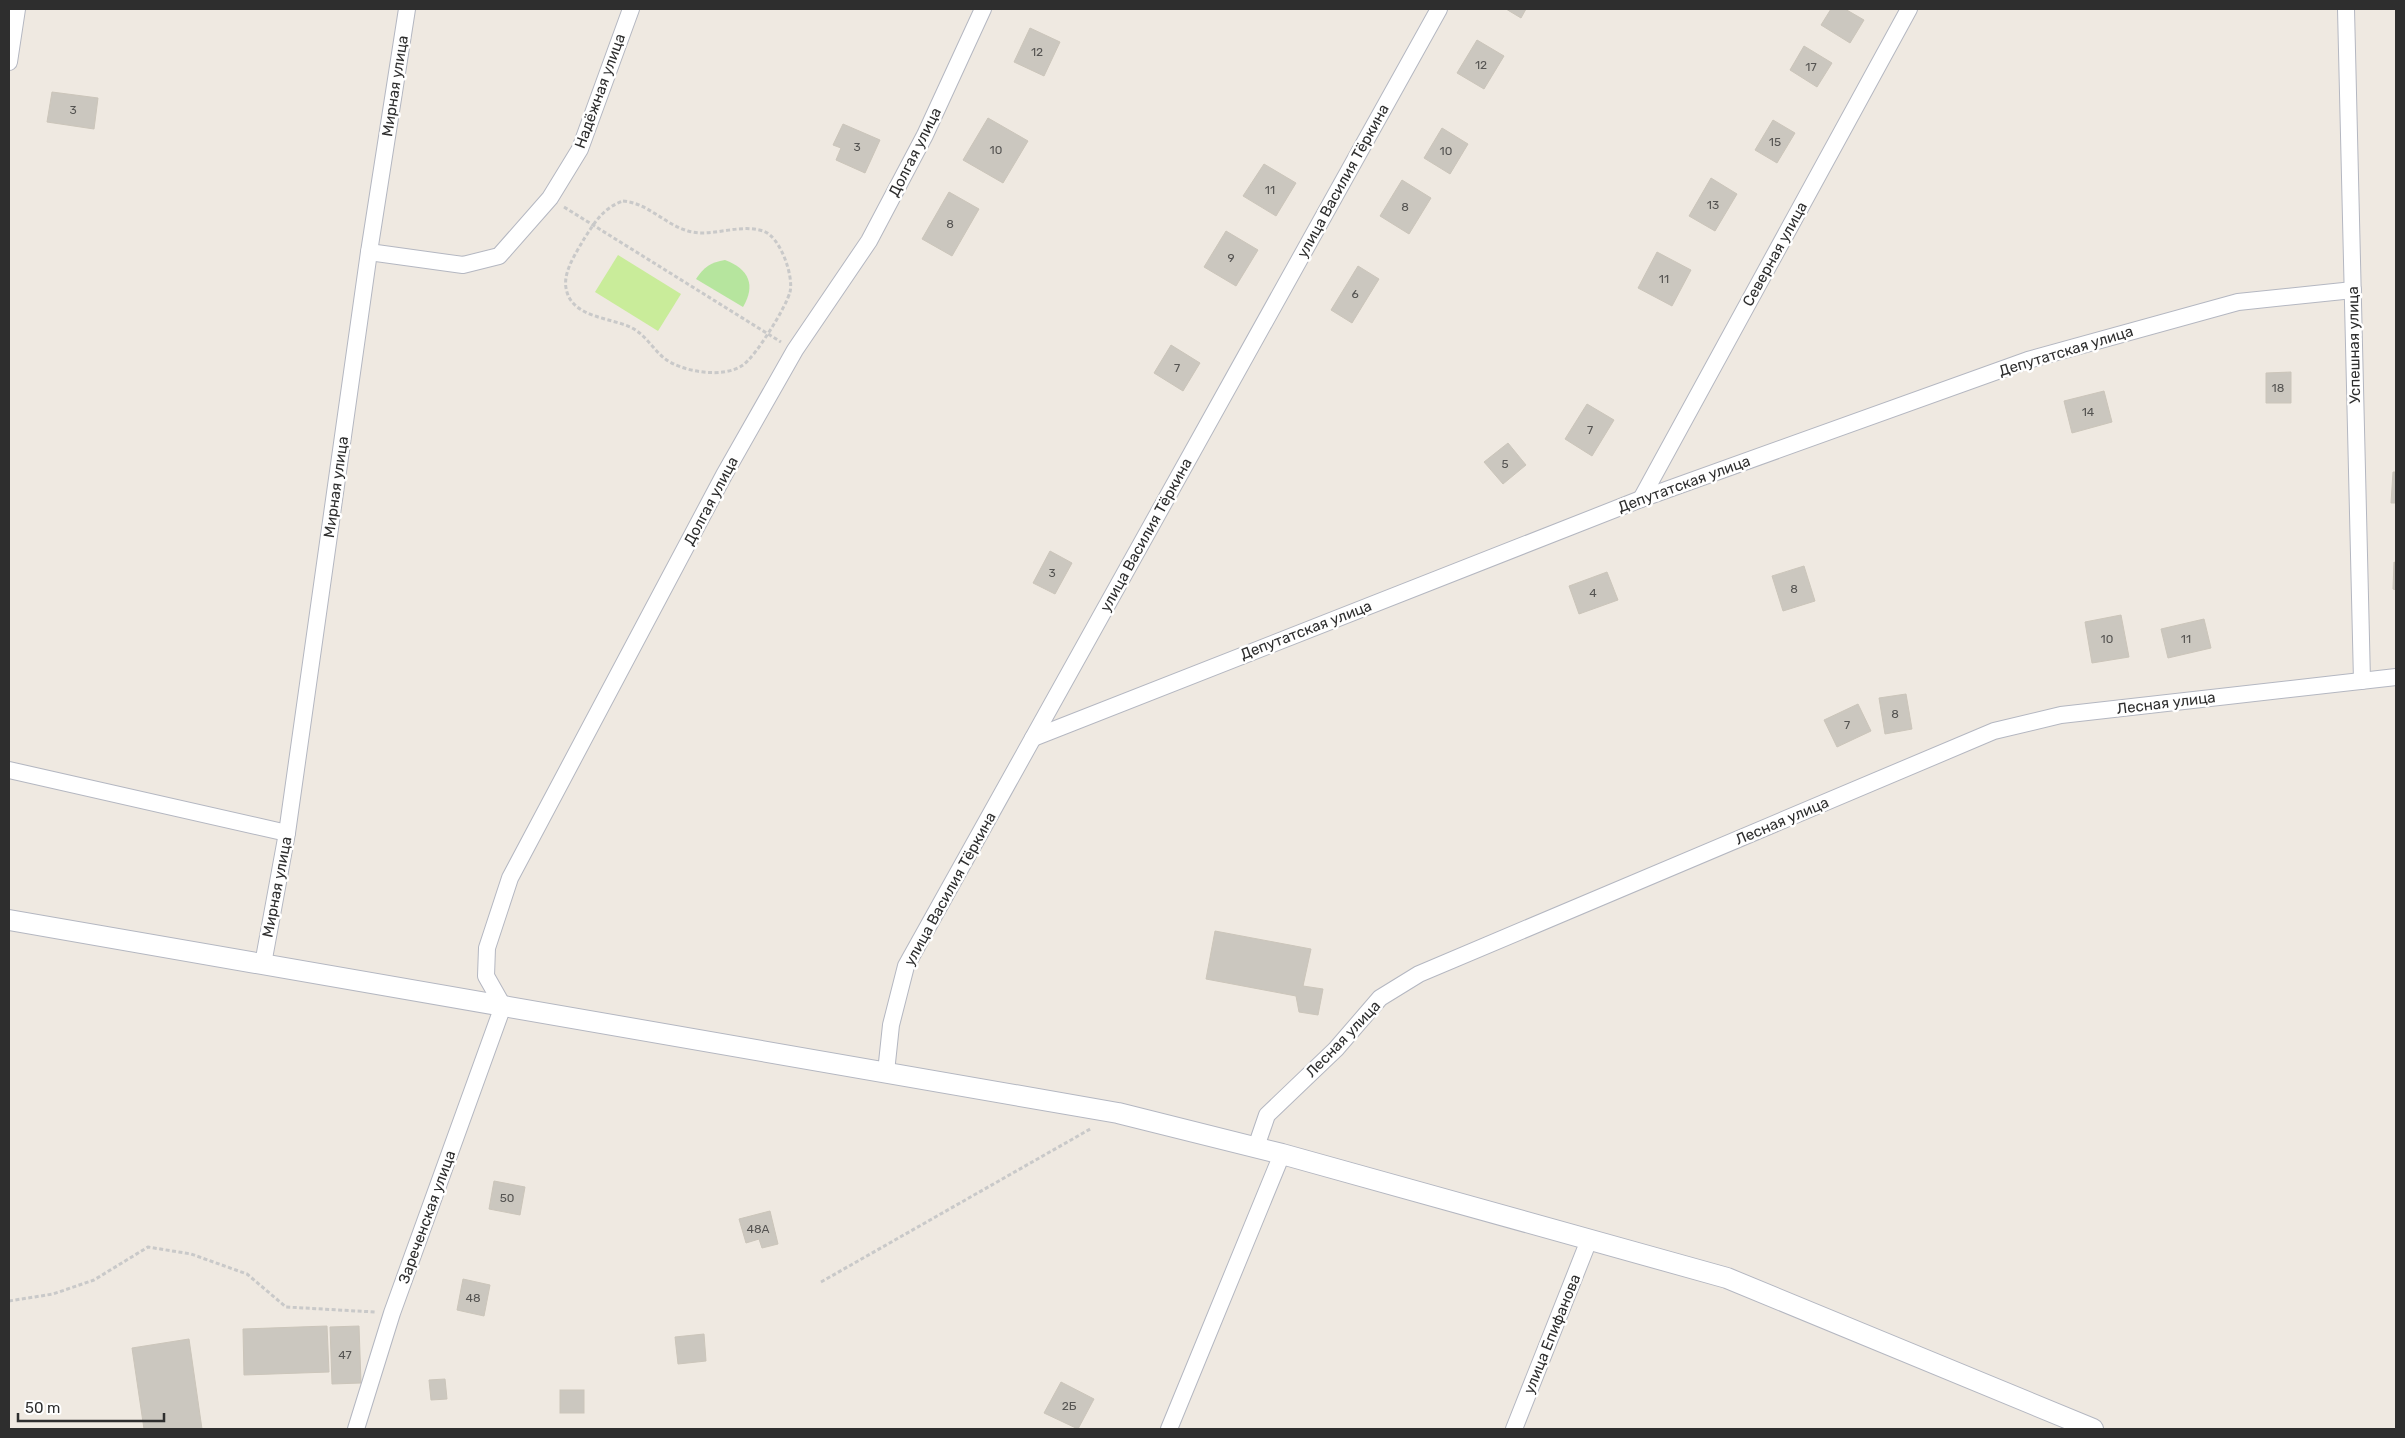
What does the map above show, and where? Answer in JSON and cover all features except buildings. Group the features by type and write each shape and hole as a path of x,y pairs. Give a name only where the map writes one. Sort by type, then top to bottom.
{"street":[{"path":"9,62 17,9"},
{"name":"Мирная улица","path":"263,964 287,833 369,252 407,9"},
{"name":"Надёжная улица","path":"369,252 463,265 499,256 550,198 580,149 630,9"},
{"name":"Долгая улица","path":"503,1006 486,976 487,948 510,878 724,475 795,350 869,241 925,134 983,9"},
{"name":"улица Василия Тёркина","path":"886,1072 891,1025 906,966 1439,9"},
{"name":"Северная улица","path":"1641,499 1909,9"},
{"name":"Успешная улица","path":"2346,9 2362,681"},
{"name":"Депутатская улица","path":"1033,738 1641,499 2028,360 2238,302 2353,290"},
{"name":"Лесная улица","path":"1256,1147 1267,1115 1336,1048 1380,998 1419,974 1966,742 1994,731 2061,715 2396,677"},
{"path":"9,770 287,833"},
{"path":"9,920 1118,1113 1282,1154 1727,1278 2093,1429"},
{"name":"Зареченская улица","path":"356,1429 392,1313 503,1006"},
{"path":"1169,1429 1282,1154"},
{"name":"улица Епифанова","path":"1514,1429 1589,1240"}],"path":[{"path":"550,198 795,350"},
{"path":"623,201 634,202 678,228 691,232 754,228 766,231 776,239 783,252 791,289 788,300 768,334 745,364 737,369 721,372 699,371 677,366 665,359 635,330 588,313 576,306 569,297 565,287 573,257 603,211 623,201"},
{"path":"822,1282 1118,1113"},
{"path":"9,1301 53,1294 94,1280 148,1247 191,1254 247,1274 286,1307 392,1313"}],"green space":[{"path":"618,255 681,294 658,331 595,292"},
{"path":"725,260 740,268 748,279 749,292 743,307 696,279 708,266"}]}
